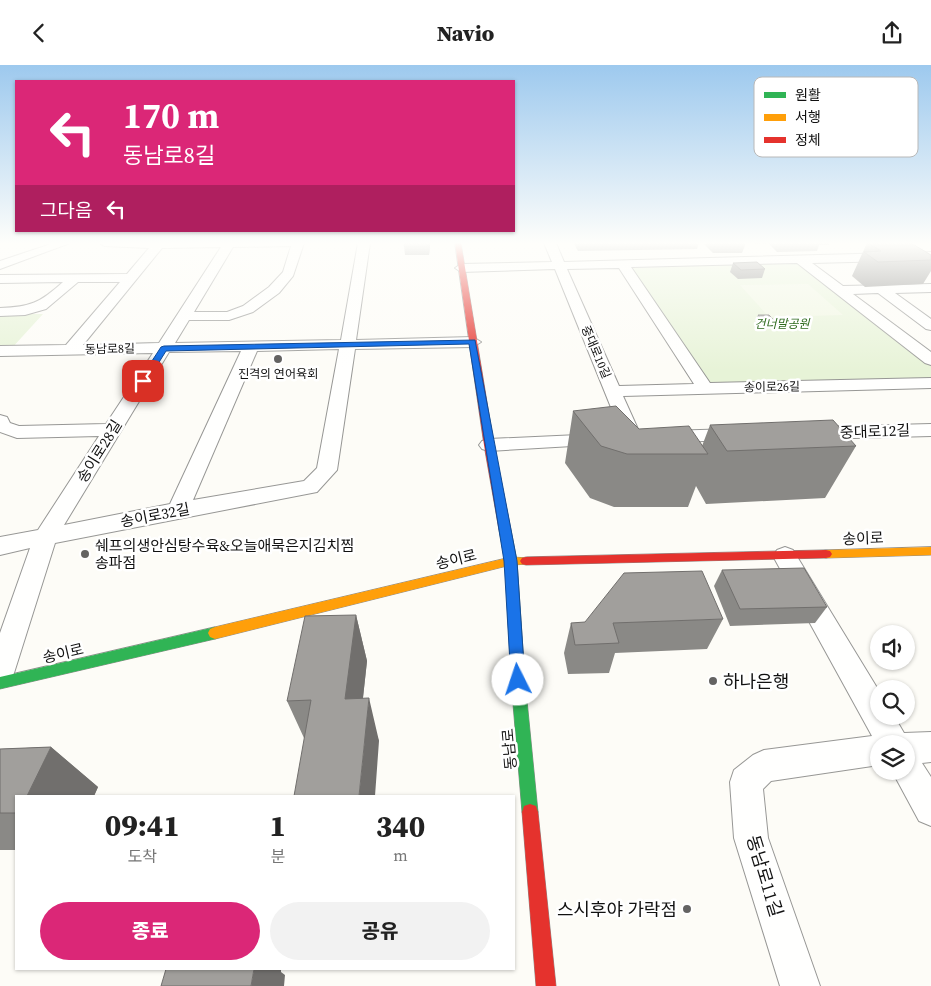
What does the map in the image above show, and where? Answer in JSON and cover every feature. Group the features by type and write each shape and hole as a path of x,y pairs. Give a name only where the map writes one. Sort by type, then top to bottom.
{"main road":[{"name":"동남로","path":"464,286 489,445 510,561 518,680 546,986"},
{"name":"송이로","path":"0,683 370,597 510,561 785,556 931,551"}],"street":[{"path":"0,312 30,311 46,305 66,286"},
{"path":"70,350 123,286"},
{"name":"송이로28길","path":"0,673 45,537 203,286"},
{"path":"184,316 229,316 248,309 278,286"},
{"path":"348,345 357,286"},
{"name":"중대로10길","path":"568,286 632,438"},
{"path":"638,286 705,388"},
{"path":"835,286 928,357"},
{"path":"840,290 931,288"},
{"path":"881,289 931,326"},
{"path":"908,289 931,304"},
{"name":"동남로8길","path":"0,351 473,342"},
{"name":"송이로32길","path":"0,546 178,510 310,487 327,470 348,345"},
{"path":"178,510 251,347"},
{"name":"송이로26길","path":"612,391 931,383"},
{"path":"0,421 3,427 17,432 112,430"},
{"name":"중대로12길","path":"802,433 931,430"},
{"path":"489,445 632,438 752,435"},
{"path":"785,556 888,735"},
{"path":"915,748 931,747"},
{"name":"동남로11길","path":"800,986 751,838 746,782 764,766 870,751"},
{"path":"914,780 931,809"}],"green space":[{"name":"건너말공원","path":"644,286 831,286 931,364 931,380 709,384"},
{"path":"741,286 810,286 843,315 769,317"},
{"path":"0,314 43,314 11,349 0,350"}],"building":[{"path":"758,315 769,315 775,321 765,322"},
{"path":"616,406 639,429 689,426 708,454 627,454 601,446 573,411"},
{"path":"833,420 856,446 727,451 710,425"},
{"path":"804,568 827,607 740,609 722,570"},
{"path":"702,571 723,619 613,623 619,643 575,645 571,623 585,622 624,573"},
{"path":"356,615 345,699 369,698 359,795 294,795 311,700 287,701 305,616"},
{"path":"51,747 27,795 15,795 15,813 0,813 0,749"},
{"path":"166,970 254,970 251,986 161,986"}],"traffic: fast":[{"path":"505,530 511,561 518,680 530,812"},
{"path":"0,683 215,633"}],"traffic: slow":[{"path":"826,554 931,551"},
{"path":"215,633 511,561 526,561"}],"traffic: jam":[{"path":"465,286 489,445 505,530"},
{"path":"526,561 826,554"},
{"path":"530,812 546,986"}],"place":[{"name":"진격의 연어육회","path":"278,359"},
{"name":"쉐프의생안심탕수육&오늘애묵은지김치찜 송파점","path":"85,554"},
{"name":"하나은행","path":"713,681"},
{"name":"스시후야 가락점","path":"687,909"}],"route":[{"path":"143,381 164,348 473,342 510,561 518,680"}]}
